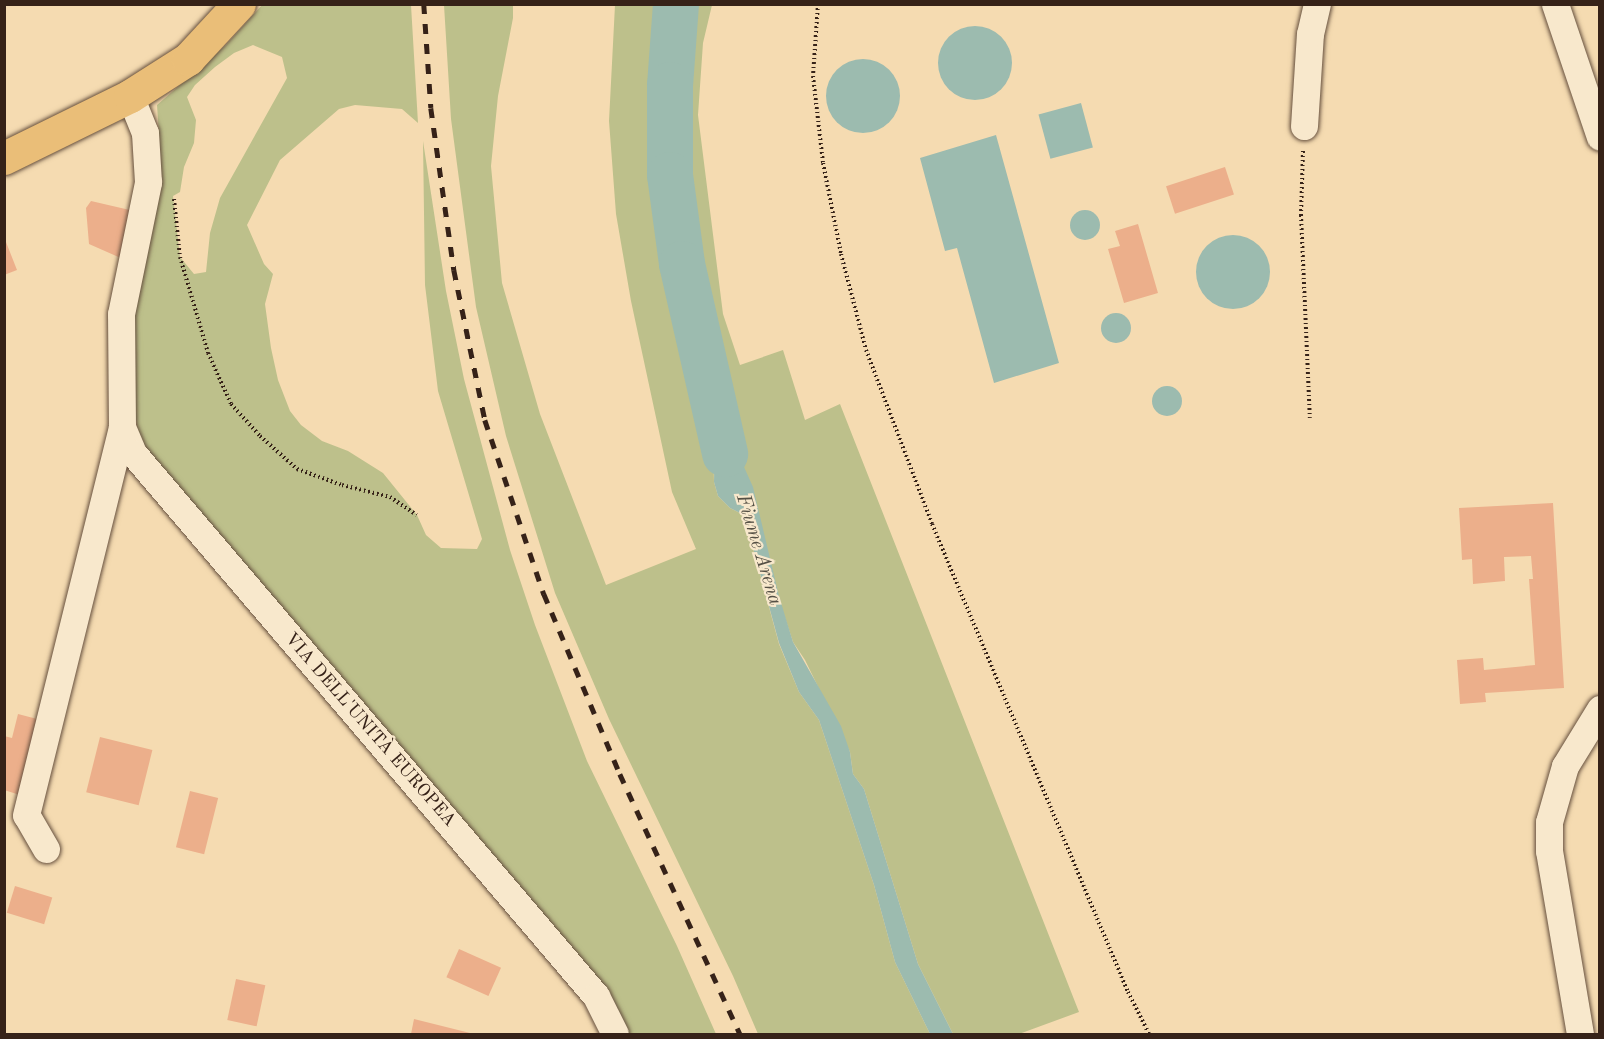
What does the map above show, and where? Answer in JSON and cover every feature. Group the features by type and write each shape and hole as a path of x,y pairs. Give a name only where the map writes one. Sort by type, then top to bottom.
{"main road":[{"path":"4,158 130,96 188,59 239,4"}],"street":[{"path":"1304,126 1310,34 1317,4"},
{"path":"1555,4 1599,137"},
{"path":"46,849 26,815 123,427 121,314 148,182 146,133 130,96"},
{"name":"VIA DELL'UNITÀ EUROPEA","path":"123,427 133,453 596,996 615,1035"},
{"path":"1580,1035 1549,851 1549,822 1565,766 1599,709"}],"path":[{"path":"818,4 813,76 823,162 841,254 866,350 932,524 1124,981 1149,1035"},
{"path":"1304,126 1301,215 1310,418"},
{"path":"173,196 180,256 208,353 231,404 260,436 297,469 342,485 390,497 417,515"}],"green space":[{"path":"262,5 411,5 418,123 402,109 355,105 339,109 280,160 247,225 264,264 273,274 265,304 278,380 290,411 301,425 322,441 348,451 383,473 417,515 426,535 441,548 477,549 482,539 438,391 425,285 423,141 446,291 464,379 510,550 535,625 587,761 677,946 716,1034 628,1034 157,468 138,434 132,389 136,293 160,149 157,105 226,45","holes":["253,45 282,57 287,78 220,198 210,233 206,272 194,274 180,257 173,196 180,192 184,167 194,143 196,120 187,97 195,85 234,53"]},
{"path":"444,5 513,5 513,18 498,96 491,166 502,283 540,414 606,585 696,549 672,492 631,301 616,214 609,121 615,5 712,5 703,43 698,115 723,314 740,365 783,350 805,420 840,404 1079,1012 1019,1034 953,1034 918,964 864,789 853,774 850,752 805,660 793,642 712,395 714,482 718,496 730,508 744,515 779,644 799,692 819,720 874,885 895,962 930,1034 758,1034 733,976 609,719 555,593 506,436 476,307 451,119"}],"water":[{"path":"975,26 989,29 1001,37 1009,49 1012,63 1009,77 1001,89 989,97 975,100 961,97 949,89 941,77 938,63 941,49 949,37 961,29"},
{"path":"863,59 877,62 889,70 897,82 900,96 897,110 889,122 877,130 863,133 849,130 837,122 829,110 826,96 829,82 837,70 849,62"},
{"path":"1081,103 1093,147 1050,159 1038,114"},
{"path":"996,135 1059,363 994,383 957,248 945,251 920,158"},
{"path":"1085,210 1096,214 1100,225 1096,236 1085,240 1074,236 1070,225 1074,214"},
{"path":"1233,235 1247,238 1259,246 1267,258 1270,272 1267,286 1259,298 1247,306 1233,309 1219,306 1207,298 1199,286 1196,272 1199,258 1207,246 1219,238"},
{"path":"1116,313 1127,317 1131,328 1127,339 1116,343 1105,339 1101,328 1105,317"},
{"path":"1167,386 1178,390 1182,401 1178,412 1167,416 1156,412 1152,401 1156,390"},
{"path":"711,393 753,487 779,596 793,642 841,726 850,752 853,774 864,789 918,964 953,1034 930,1034 895,962 874,885 819,720 799,692 779,643 744,515 730,508 718,496 714,482 715,421"}],"building":[{"path":"1225,167 1234,195 1175,214 1166,186"},
{"path":"91,201 134,211 123,259 89,244 86,208"},
{"path":"1138,224 1158,293 1124,303 1108,249 1120,246 1115,231"},
{"path":"4,237 17,270 4,275"},
{"path":"1553,503 1564,688 1485,693 1486,702 1460,704 1457,660 1483,658 1484,670 1535,665 1529,579 1533,579 1531,556 1504,557 1505,581 1473,584 1472,559 1462,560 1459,508"},
{"path":"18,714 41,720 20,795 4,790 4,736 12,738"},
{"path":"100,737 152,750 139,805 86,792"},
{"path":"190,791 218,798 204,854 176,847"},
{"path":"15,886 52,897 44,924 7,913"},
{"path":"459,949 501,968 488,996 446,977"},
{"path":"236,979 265,985 257,1026 227,1020"},
{"path":"414,1019 474,1034 411,1034"}],"waterway":[{"name":"Fiume Arena","path":"676,4 670,85 670,175 682,264 725,454"}],"railway":[{"path":"424,4 431,108 454,270 485,420 544,594 620,774 740,1034"}]}
